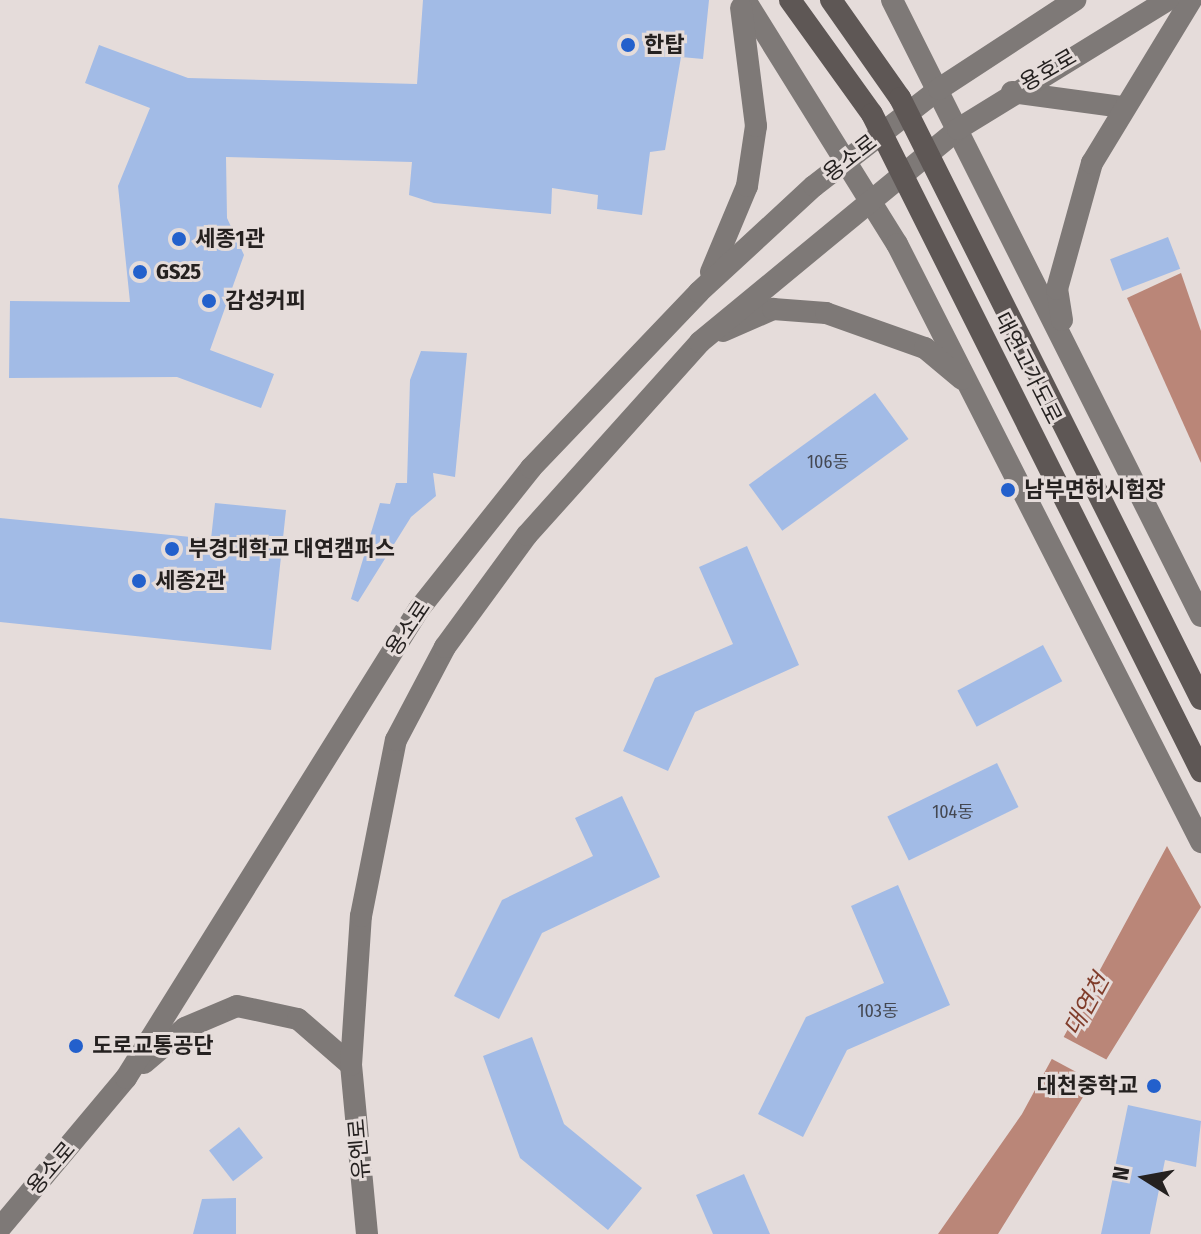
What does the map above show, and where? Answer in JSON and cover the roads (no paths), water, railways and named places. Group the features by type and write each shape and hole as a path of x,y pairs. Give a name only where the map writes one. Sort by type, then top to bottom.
{"highway":[{"name":"대연고가도로","path":"790,0 872,114 1201,771"},
{"name":"대연고가도로","path":"831,0 900,98 1201,699"}],"main road":[{"path":"699,292 742,200 756,126 748,27 737,0"},
{"path":"745,0 871,198 971,387 1201,842"},
{"path":"892,0 1201,616"},
{"name":"용호로","path":"913,110 939,89 1075,0"},
{"name":"용호로","path":"933,149 1011,92 1168,0"},
{"path":"1066,345 1057,289 1092,163 1121,107 1191,0"},
{"path":"1011,92 1121,107"},
{"name":"용소로","path":"0,1228 126,1078 419,609 531,468 699,292 847,160 913,110"},
{"name":"용소로","path":"351,1065 361,916 396,740 445,647 527,535 700,342 933,149"},
{"path":"700,342 773,309 826,313 925,348 971,387"},
{"path":"126,1078 185,1028 237,1006 298,1019 351,1065"},
{"name":"유엔로","path":"351,1065 367,1234"}],"water":[{"path":"1181,273 1201,331 1201,463 1127,298"},
{"name":"대연천","path":"1167,846 1201,907 998,1234 938,1234 1022,1114"}],"place":[{"name":"한탑","path":"628,45"},
{"name":"세종1관","path":"179,239"},
{"name":"GS25","path":"140,272"},
{"name":"감성커피","path":"209,301"},
{"name":"남부면허시험장","path":"1008,490"},
{"name":"부경대학교 대연캠퍼스","path":"172,549"},
{"name":"세종2관","path":"139,581"},
{"name":"도로교통공단","path":"76,1046"},
{"name":"대천중학교","path":"1154,1086"}]}
